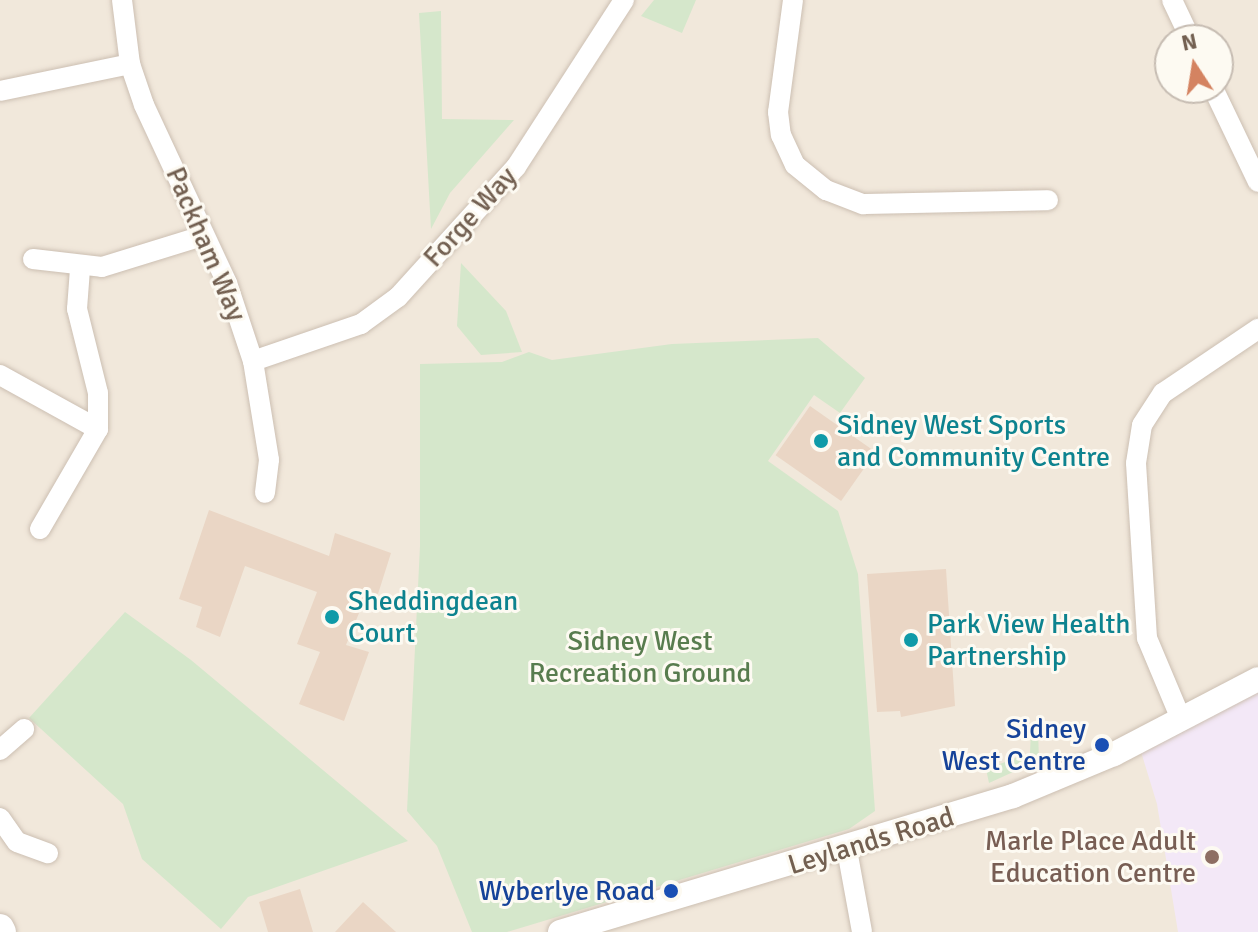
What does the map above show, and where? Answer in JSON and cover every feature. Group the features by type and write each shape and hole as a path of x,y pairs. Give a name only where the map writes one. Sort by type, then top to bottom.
{"street":[{"name":"Packham Way","path":"122,0 130,64 202,236 227,283 253,361 269,460 265,493"},
{"name":"Forge Way","path":"253,361 361,324 398,297 516,167 624,0"},
{"path":"793,0 778,112 781,135 795,165 826,190 863,204 1048,200"},
{"path":"1172,0 1183,24"},
{"path":"0,91 130,64"},
{"path":"1221,104 1258,182"},
{"path":"33,259 80,269 202,236"},
{"path":"40,529 98,429 98,393 77,309 80,269"},
{"path":"1181,719 1147,638 1136,463 1142,425 1163,393 1258,329"},
{"path":"0,375 98,429"},
{"name":"Leylands Road","path":"560,932 847,850 1013,796 1181,719 1258,679"},
{"path":"0,750 24,729"},
{"path":"0,818 17,842 48,853"},
{"path":"847,850 862,932"}],"shaded area":[{"path":"0,0 1258,0 1258,932 0,932"},
{"name":"Marle Place Adult Education Centre","path":"1258,679 1258,932 1178,932 1157,804 1138,742"}],"green space":[{"path":"654,0 696,0 682,33 641,16"},
{"path":"441,11 442,119 514,120 450,193 431,229 419,13"},
{"path":"461,263 506,311 522,352 481,355 457,326"},
{"name":"Sidney West Recreation Ground","path":"818,338 865,378 840,413 814,395 768,461 838,511 858,574 875,811 849,829 507,932 472,932 437,846 407,811 420,546 420,364 502,362 529,352 552,360 672,344"},
{"path":"125,612 191,660 408,841 248,897 221,929 142,859 123,804 29,718"},
{"path":"1038,730 1039,760 989,783 986,769 1030,753 1031,731"}],"building":[{"name":"Sidney West Sports and Community Centre","path":"810,406 876,452 841,501 776,455"},
{"name":"Sheddingdean Court","path":"209,510 329,556 335,533 391,553 378,594 368,591 346,645 369,652 344,721 299,704 320,652 297,644 317,592 245,566 220,637 196,627 202,607 179,599"},
{"name":"Park View Health Partnership","path":"946,569 955,706 901,717 900,711 877,712 867,574"},
{"path":"300,889 313,932 268,932 259,902"},
{"path":"363,902 396,932 335,932"}],"place":[{"name":"Sidney West Sports and Community Centre","path":"821,441"},
{"name":"Sheddingdean Court","path":"332,617"},
{"name":"Park View Health Partnership","path":"911,640"},
{"name":"Sidney West Centre","path":"1102,745"},
{"name":"Marle Place Adult Education Centre","path":"1212,857"},
{"name":"Wyberlye Road","path":"671,891"}]}
